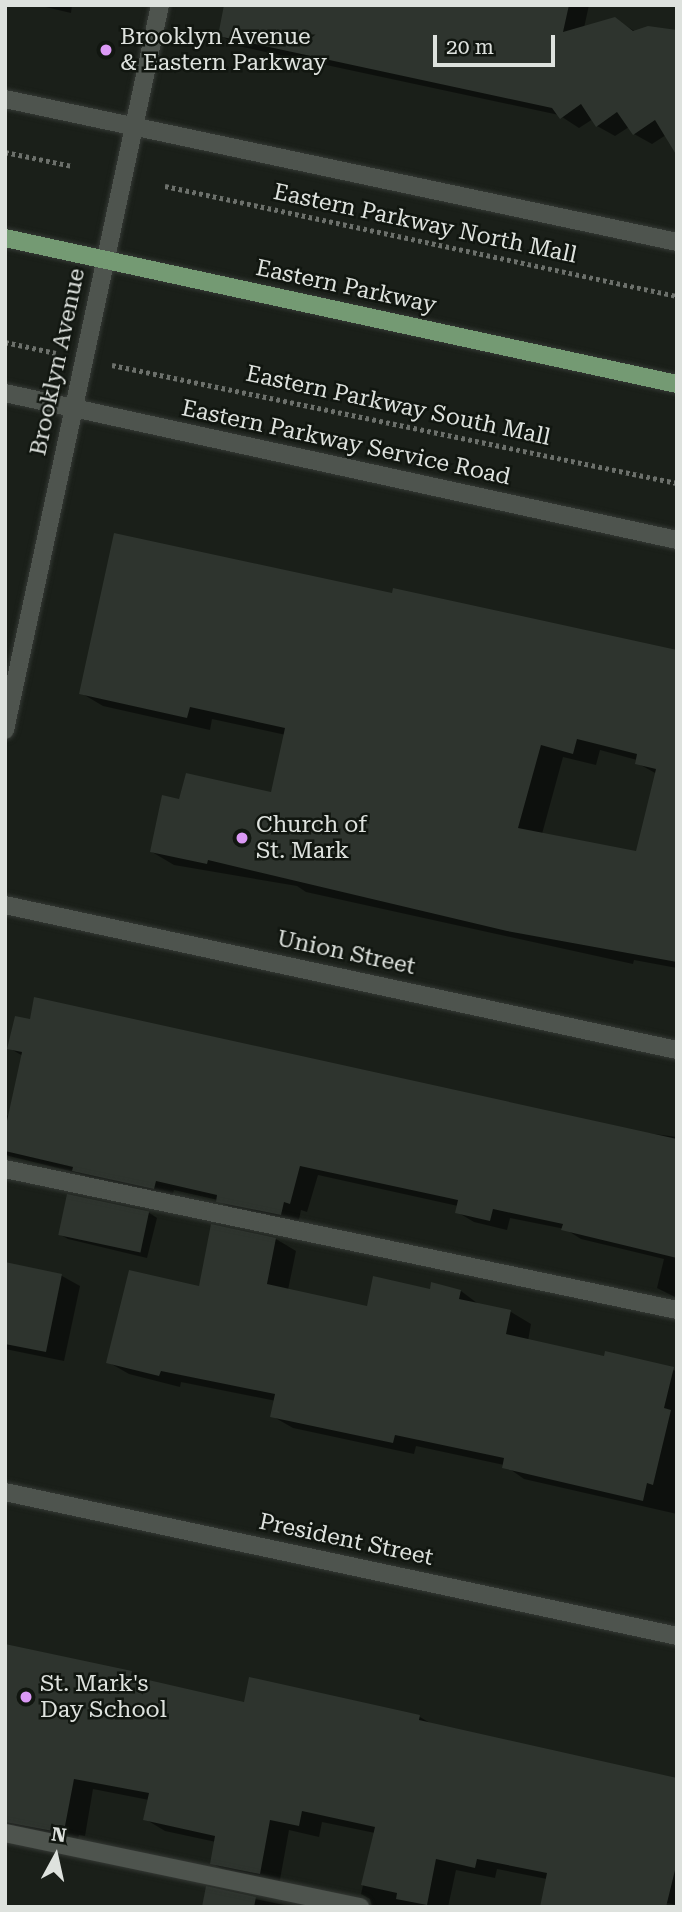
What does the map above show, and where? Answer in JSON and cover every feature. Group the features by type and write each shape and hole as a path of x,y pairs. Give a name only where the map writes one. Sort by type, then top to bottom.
{"main road":[{"name":"Eastern Parkway","path":"5,238 677,384"}],"street":[{"name":"Brooklyn Avenue","path":"5,730 159,5"},
{"path":"5,99 677,242"},
{"name":"Eastern Parkway Service Road","path":"5,393 677,540"},
{"name":"Union Street","path":"5,905 677,1050"},
{"path":"5,1169 677,1310"},
{"name":"President Street","path":"5,1492 677,1636"},
{"path":"5,1833 360,1907"}],"path":[{"path":"5,152 72,166"},
{"name":"Eastern Parkway North Mall","path":"165,186 677,296"},
{"path":"5,342 48,351"},
{"name":"Eastern Parkway South Mall","path":"112,365 677,483"}],"building":[{"path":"224,5 569,5 563,32 615,17 633,31 648,26 677,30 677,156 655,120 633,135 617,112 596,127 581,104 560,119 552,108 218,36"},
{"path":"114,533 392,593 393,588 677,650 677,962 507,931 208,860 207,864 150,852 162,795 179,799 186,773 271,792 285,728 190,707 187,718 79,694","holes":["577,739 637,754 635,764 656,769 636,851 518,828 541,745 573,754"]},
{"path":"34,997 677,1139 677,1258 561,1230 563,1224 493,1209 490,1221 455,1213 458,1200 300,1166 290,1204 284,1202 281,1215 216,1202 217,1195 156,1181 154,1189 72,1171 73,1167 5,1151 5,1130 22,1052 7,1049 15,1016 30,1019"},
{"path":"67,1194 149,1211 140,1253 58,1235"},
{"path":"211,1224 276,1238 267,1284 367,1306 373,1276 430,1289 431,1282 461,1290 459,1299 511,1310 506,1334 604,1356 605,1351 674,1367 664,1408 671,1410 653,1485 647,1483 643,1501 502,1468 504,1458 395,1435 393,1443 270,1417 275,1394 161,1371 159,1376 106,1363 129,1270 199,1286"},
{"path":"5,1262 62,1274 46,1352 5,1344"},
{"path":"5,1644 132,1671 131,1676 244,1702 249,1677 420,1715 419,1720 677,1778 677,1862 666,1907 540,1907 547,1873 477,1859 475,1868 436,1859 427,1905 396,1899 397,1893 361,1885 375,1827 302,1811 299,1826 270,1820 260,1874 210,1864 215,1836 143,1820 149,1793 74,1779 65,1826 59,1825 58,1832 5,1822"},
{"path":"206,1886 256,1897 254,1907 202,1907"}],"place":[{"name":"Brooklyn Avenue & Eastern Parkway","path":"106,50"},
{"name":"Church of St. Mark","path":"242,838"},
{"name":"St. Mark's Day School","path":"26,1697"}]}
